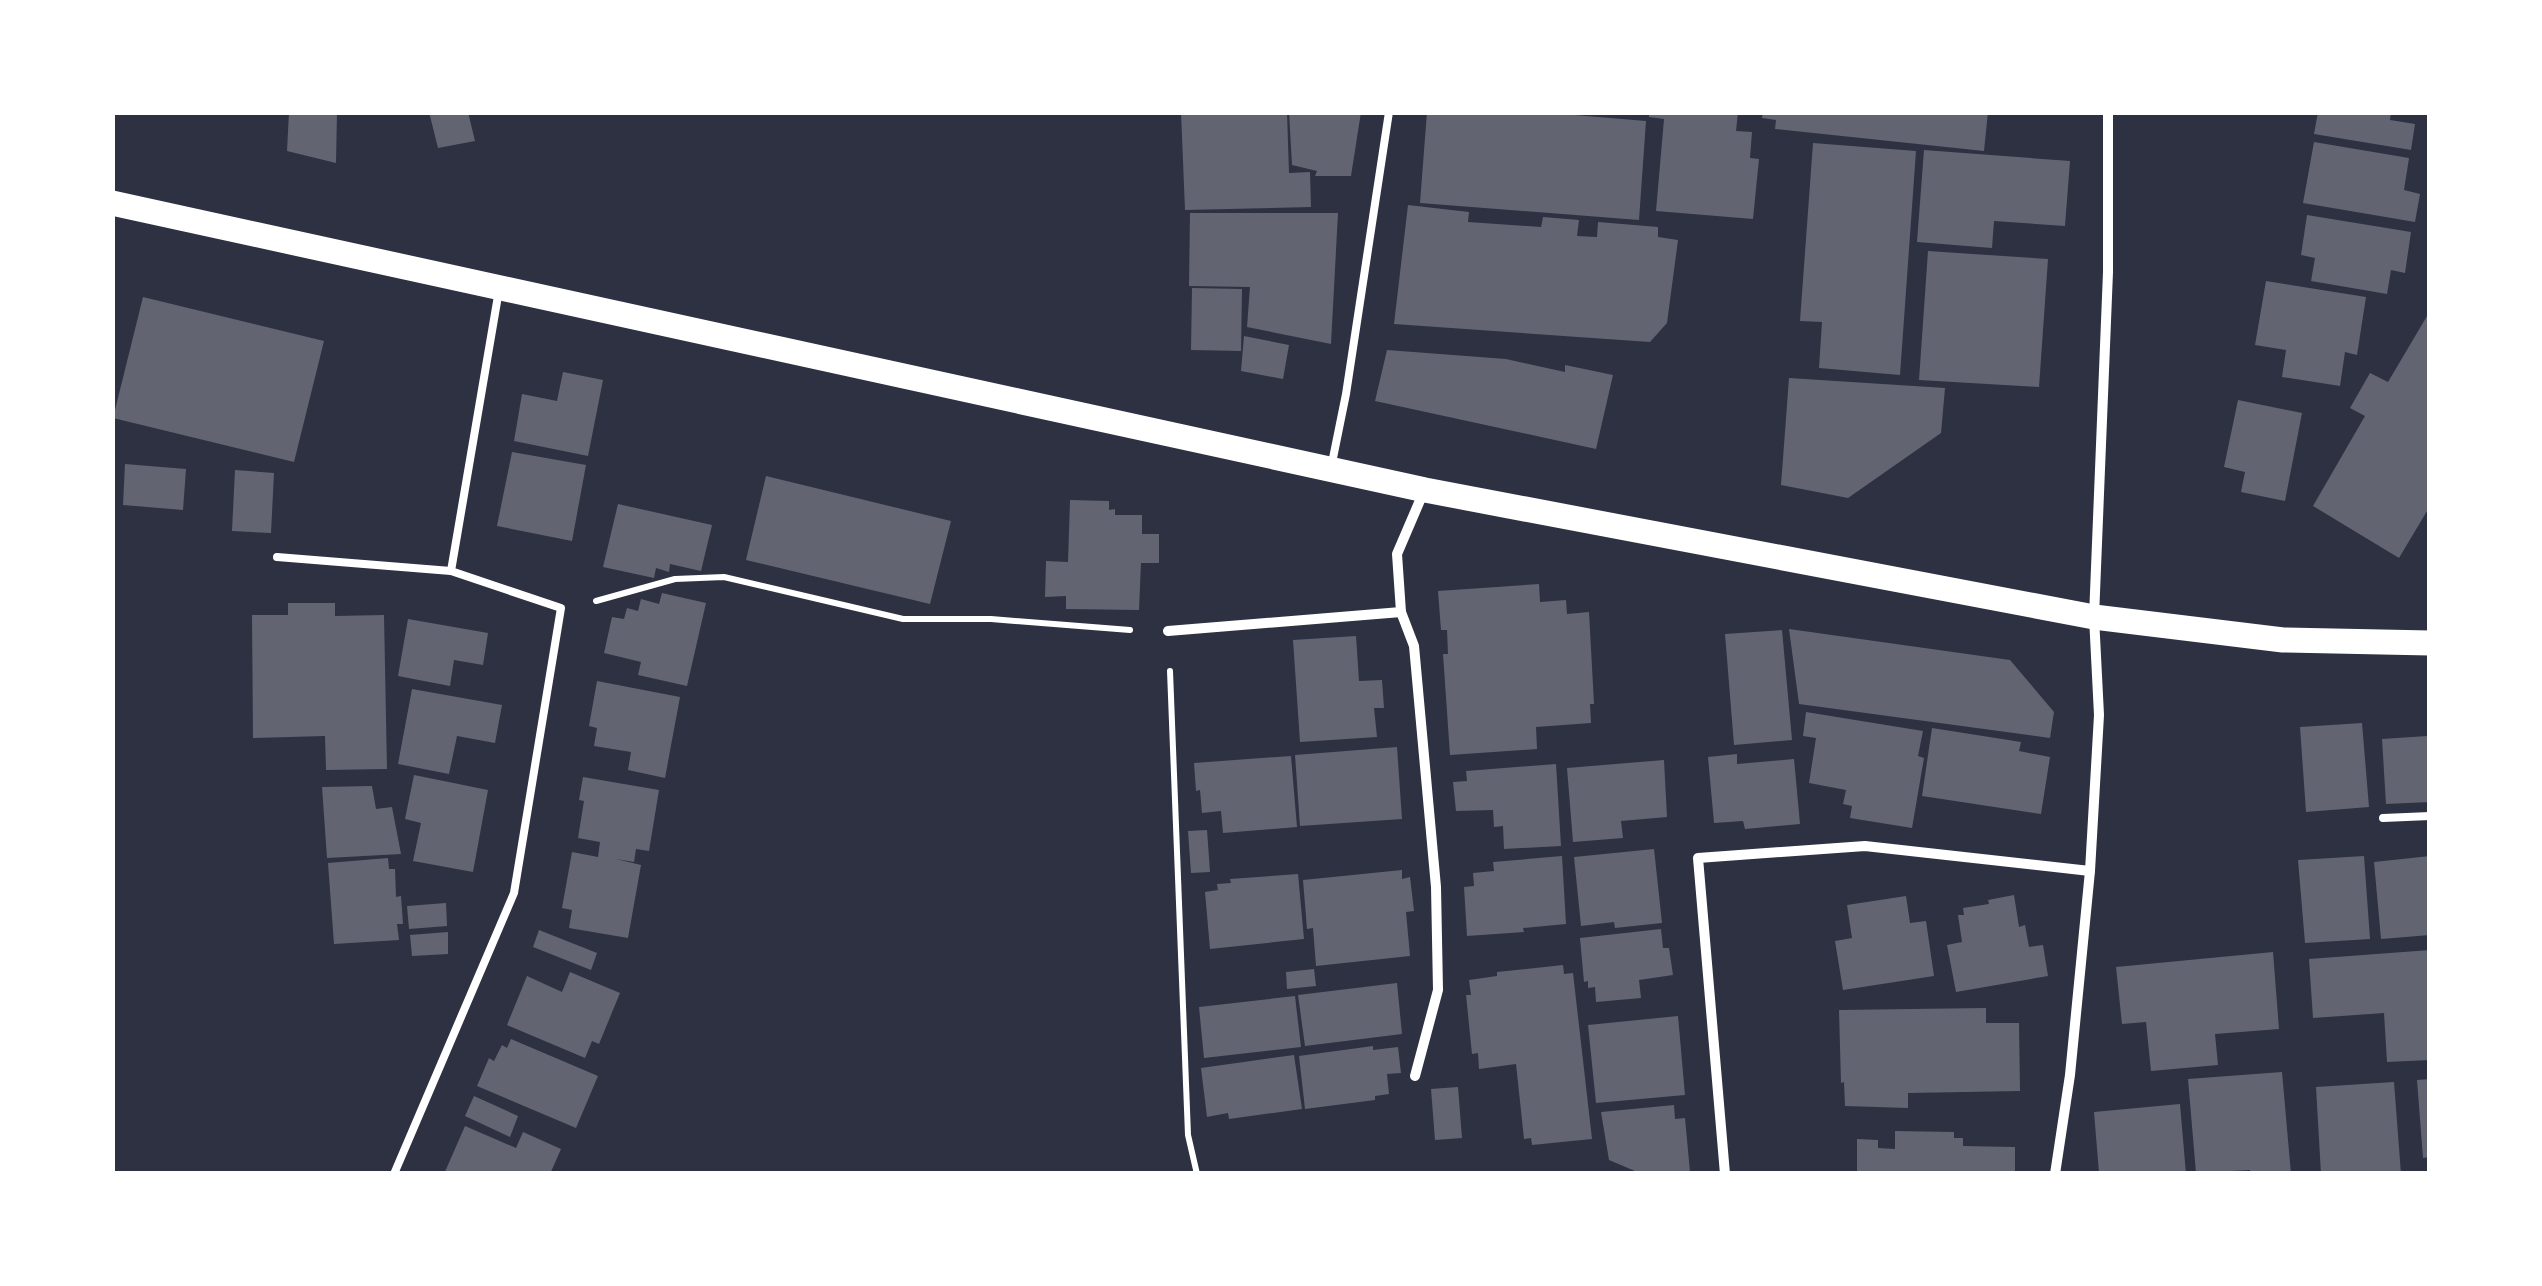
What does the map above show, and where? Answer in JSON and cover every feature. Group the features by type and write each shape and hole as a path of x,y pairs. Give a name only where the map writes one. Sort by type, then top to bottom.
{"main road":[{"path":"112,204 1330,471 2094,617 2283,640 2430,643"}],"street":[{"path":"2054,1174 2070,1076 2090,870 2099,715 2094,617 2108,272 2108,112"},
{"path":"1415,1076 1438,990 1436,887 1414,646 1401,612 1397,554 1425,490"},
{"path":"1168,632 1401,612"},
{"path":"1725,1174 1698,858 1864,846 2090,870"}],"lane":[{"path":"1330,471 1346,394 1389,112"},
{"path":"451,572 499,287"},
{"path":"277,557 451,572 561,608 514,893 394,1174"},
{"path":"2383,818 2430,816"}],"path":[{"path":"561,608 675,579 724,577 903,619 992,619 1168,632 1188,1135 1197,1174"}],"building":[{"path":"289,112 337,112 336,163 287,151"},
{"path":"429,112 468,112 475,141 438,148"},
{"path":"1181,112 1287,112 1289,173 1310,172 1311,207 1185,210"},
{"path":"1289,112 1361,112 1351,176 1315,176 1317,171 1292,165"},
{"path":"1427,112 1538,112 1646,121 1639,220 1420,203"},
{"path":"1649,112 1738,112 1736,131 1752,132 1750,158 1759,159 1753,219 1656,211 1664,119 1649,117"},
{"path":"1763,112 1988,112 1984,151 1775,129 1776,120 1762,118"},
{"path":"2318,112 2391,112 2390,120 2415,124 2411,150 2314,134"},
{"path":"2314,142 2409,158 2404,190 2420,194 2415,222 2303,203"},
{"path":"1813,143 1916,151 1900,375 1819,368 1822,322 1800,321"},
{"path":"1924,150 2070,161 2065,226 1994,221 1992,248 1917,242"},
{"path":"1408,205 1469,212 1468,222 1541,227 1543,217 1579,220 1577,236 1597,237 1598,222 1658,227 1658,237 1678,240 1667,323 1650,342 1394,324"},
{"path":"1190,213 1338,213 1331,344 1247,327 1250,287 1189,286"},
{"path":"2307,215 2411,232 2405,273 2391,270 2387,294 2311,281 2315,258 2301,255"},
{"path":"1928,251 2048,259 2039,387 1919,380"},
{"path":"2266,281 2366,297 2357,355 2345,352 2340,386 2282,377 2286,350 2255,345"},
{"path":"1192,288 1242,289 1241,351 1191,350"},
{"path":"143,297 324,341 294,462 113,418"},
{"path":"2430,311 2430,506 2399,558 2313,506 2365,416 2350,408 2370,373 2388,382"},
{"path":"1244,336 1289,345 1283,379 1241,371"},
{"path":"1387,350 1506,359 1565,372 1565,365 1613,375 1596,449 1375,401"},
{"path":"563,372 603,380 588,456 514,441 522,394 557,401"},
{"path":"1789,378 1945,388 1941,433 1848,498 1781,485"},
{"path":"2238,400 2302,413 2285,501 2241,492 2245,472 2224,467"},
{"path":"512,452 586,465 572,541 497,526"},
{"path":"125,464 186,469 183,510 123,505"},
{"path":"235,470 274,473 271,533 232,531"},
{"path":"766,476 951,521 930,604 746,560"},
{"path":"1070,500 1109,501 1109,510 1115,509 1115,515 1142,515 1142,534 1159,534 1159,563 1141,563 1139,610 1066,609 1066,596 1045,597 1046,561 1068,562"},
{"path":"618,504 712,525 701,571 670,564 669,572 656,568 654,578 603,567"},
{"path":"1539,584 1540,602 1566,600 1567,614 1589,612 1594,704 1590,704 1591,723 1536,727 1537,749 1450,755 1443,654 1448,654 1447,630 1441,630 1438,591"},
{"path":"662,593 706,603 687,686 638,675 641,662 604,653 612,617 624,619 627,608 638,611 641,599 659,604"},
{"path":"288,603 335,603 335,616 384,615 387,769 326,770 325,736 253,738 252,615 288,615"},
{"path":"408,619 488,633 483,665 454,660 450,686 398,676"},
{"path":"1789,629 2010,660 2054,712 2050,738 1799,704"},
{"path":"1782,630 1792,740 1734,745 1725,634"},
{"path":"1356,636 1359,681 1382,680 1384,708 1374,708 1377,737 1300,742 1293,640"},
{"path":"597,681 680,697 665,778 628,770 631,752 594,746 597,728 589,726"},
{"path":"412,689 502,705 495,743 457,736 449,774 398,764"},
{"path":"1806,712 1923,731 1918,756 1924,758 1912,828 1850,818 1852,806 1843,804 1846,790 1809,783 1816,738 1803,736"},
{"path":"2362,723 2369,807 2306,812 2300,727"},
{"path":"1932,728 2021,742 2019,751 2050,757 2041,814 1922,796"},
{"path":"2427,736 2430,802 2386,804 2382,739"},
{"path":"1397,747 1402,819 1300,826 1295,755"},
{"path":"1737,754 1737,764 1794,759 1800,824 1745,829 1743,821 1714,823 1708,757"},
{"path":"1291,756 1297,827 1223,833 1221,811 1202,813 1194,763"},
{"path":"1664,760 1667,817 1621,821 1623,838 1573,842 1567,768"},
{"path":"1556,764 1561,846 1504,849 1503,826 1494,827 1493,810 1456,811 1453,782 1467,781 1466,771"},
{"path":"414,775 488,790 473,872 413,861 421,823 405,819"},
{"path":"583,777 659,790 649,851 636,849 634,862 616,859 641,865 628,938 569,928 572,910 562,908 572,852 598,857 600,842 578,838"},
{"path":"372,786 376,809 392,807 401,854 327,858 322,787"},
{"path":"1207,830 1210,872 1191,873 1188,831"},
{"path":"1654,849 1662,923 1615,928 1614,922 1581,926 1574,857"},
{"path":"1562,856 1566,924 1467,936 1464,887 1474,886 1473,873 1494,871 1493,862"},
{"path":"2364,856 2370,939 2305,943 2298,860"},
{"path":"2430,856 2430,935 2381,939 2374,862"},
{"path":"388,858 389,869 395,869 396,897 401,896 403,924 397,924 399,940 334,944 328,863"},
{"path":"1402,870 1402,879 1410,877 1414,911 1406,912 1410,956 1316,966 1313,928 1307,929 1303,880"},
{"path":"1298,874 1304,939 1210,949 1205,892 1218,890 1217,884 1231,883 1230,879"},
{"path":"2014,895 2019,927 2025,925 2029,947 2043,945 2048,976 1956,992 1947,945 1962,942 1958,915 1964,915 1963,908"},
{"path":"1906,896 1910,923 1926,921 1934,976 1843,990 1835,941 1852,938 1847,905"},
{"path":"446,903 447,926 409,929 407,906"},
{"path":"1661,929 1673,975 1639,980 1641,998 1596,1002 1595,987 1588,988 1588,981 1584,982 1580,938"},
{"path":"539,930 597,953 591,970 533,947"},
{"path":"448,932 448,954 412,956 410,935"},
{"path":"2430,950 2430,1060 2387,1062 2384,1013 2313,1018 2309,959"},
{"path":"2273,952 2279,1029 2215,1034 2218,1065 2151,1071 2146,1022 2122,1024 2116,967"},
{"path":"1563,965 1564,974 1573,973 1592,1139 1532,1145 1531,1138 1524,1139 1516,1064 1479,1069 1478,1053 1472,1054 1466,995 1471,995 1469,980 1497,976 1497,972"},
{"path":"1314,969 1316,986 1287,989 1286,972"},
{"path":"570,972 620,993 599,1044 592,1041 585,1058 507,1025 527,976 562,992"},
{"path":"1397,983 1402,1034 1305,1046 1298,995"},
{"path":"1295,996 1301,1047 1204,1058 1199,1007"},
{"path":"1986,1008 1986,1023 2019,1023 2020,1091 1908,1093 1908,1108 1845,1106 1839,1010"},
{"path":"1678,1016 1685,1095 1596,1103 1588,1025"},
{"path":"511,1039 598,1076 576,1128 477,1086 489,1058 494,1061 502,1045 507,1048"},
{"path":"1373,1046 1373,1050 1398,1047 1401,1073 1387,1074 1389,1094 1375,1096 1375,1100 1305,1109 1299,1056"},
{"path":"1294,1055 1302,1109 1229,1119 1228,1113 1207,1117 1201,1068"},
{"path":"2282,1072 2291,1174 2250,1174 2250,1170 2196,1173 2188,1079"},
{"path":"2430,1079 2430,1157 2423,1158 2417,1080"},
{"path":"2394,1082 2401,1174 2321,1174 2316,1087"},
{"path":"1458,1087 1462,1138 1435,1140 1431,1089"},
{"path":"474,1096 518,1116 510,1137 465,1116"},
{"path":"2180,1104 2186,1174 2099,1173 2094,1112"},
{"path":"1674,1105 1675,1119 1685,1118 1690,1172 1642,1174 1609,1160 1601,1112"},
{"path":"465,1126 516,1148 523,1132 561,1149 550,1174 444,1174"},
{"path":"1895,1131 1954,1132 1954,1138 1963,1138 1963,1146 2015,1147 2015,1174 1857,1174 1857,1139 1878,1140 1878,1148 1895,1149"}]}
